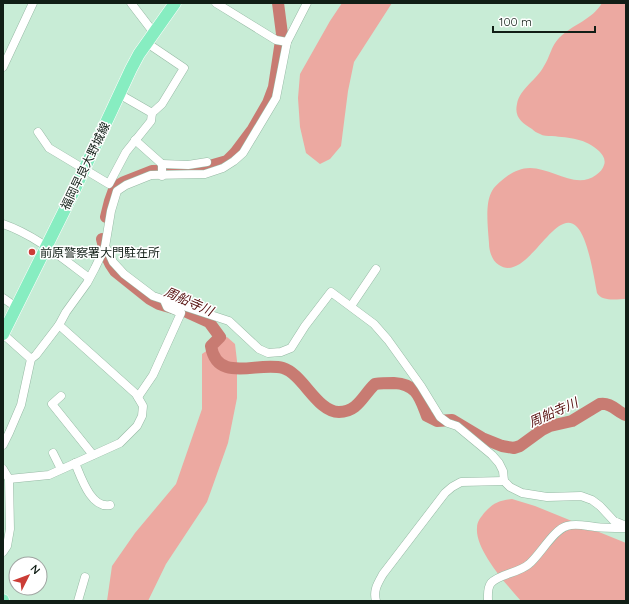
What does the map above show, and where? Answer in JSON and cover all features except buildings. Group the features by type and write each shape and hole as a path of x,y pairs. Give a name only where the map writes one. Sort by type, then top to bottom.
{"main road":[{"name":"福岡早良大野城線","path":"3,334 84,170 131,69 175,3"}],"street":[{"path":"3,67 33,3"},
{"path":"131,3 154,33"},
{"path":"216,3 276,40 287,42"},
{"path":"136,140 162,170 205,174 224,168 234,161 243,153 276,98 287,42 307,3"},
{"path":"38,132 49,148 109,184 126,152 151,121 152,113 162,104 184,68 147,43"},
{"path":"119,94 152,113"},
{"path":"3,445 21,405 31,359 36,355 59,325 89,278 103,250 111,211 117,191 126,185 162,170 207,162"},
{"path":"3,224 16,228 46,246 89,278"},
{"path":"103,250 124,274 153,296 229,321 259,349 268,353 281,352 291,348 305,326 331,292 374,324 388,340 421,386 440,417 448,423 457,426 492,455 501,467 504,481 510,487 522,493 547,497 581,496 592,500 614,521 626,527"},
{"path":"351,306 376,269"},
{"path":"3,298 16,307"},
{"path":"138,397 153,375 181,313 167,307 164,300"},
{"path":"10,479 48,475 120,443 137,426 142,416 143,406 136,394 59,325"},
{"path":"3,334 31,359"},
{"path":"61,396 50,406 93,455"},
{"path":"53,453 61,469"},
{"path":"75,463 89,493 95,502 101,506 110,505"},
{"path":"3,469 10,479 10,529 3,552"},
{"path":"376,601 376,587 384,574 445,493 461,482 504,481"},
{"path":"488,601 488,588 492,583 497,579 517,572 529,564 559,530 566,526 626,527"},
{"path":"78,601 85,577"}],"shaded area":[{"path":"342,3 392,3 354,62 348,91 341,146 330,159 320,164 306,153 300,127 298,98 300,74"},
{"path":"602,3 626,3 626,299 606,299 599,296 597,293 590,258 581,232 577,227 568,223 559,226 520,264 509,268 499,265 494,261 491,256 489,246 487,217 489,198 494,188 511,173 530,168 580,180 588,179 596,175 604,166 604,158 588,143 565,137 544,136 525,124 518,116 516,109 519,98 541,71 556,41 564,33 593,14"},
{"path":"227,337 235,344 237,361 237,398 228,443 207,502 166,564 148,601 107,601 112,566 135,533 176,484 202,409 202,354"},
{"path":"512,499 535,506 626,543 626,601 521,601 486,557 478,537 477,528 480,519 491,506 497,502"}],"waterway":[{"name":"周船寺川","path":"106,217 115,187 124,182 152,171 192,170 206,167 227,161 235,153 253,129 268,103 274,87 282,34 278,3"},
{"name":"周船寺川","path":"102,239 108,260 115,271 150,299 159,304 187,312 209,322 220,337 211,346 215,358 221,364 230,368 240,369 262,367 283,368 297,377 317,400 331,410 339,412 351,409 360,402 375,384 402,384 413,389 420,398 427,416 437,421 452,420 482,438 502,446 514,448 520,446 542,430 550,426 572,421 600,404 607,404 626,415"}],"place":[{"name":"前原警察署大門駐在所","path":"32,252"}]}
